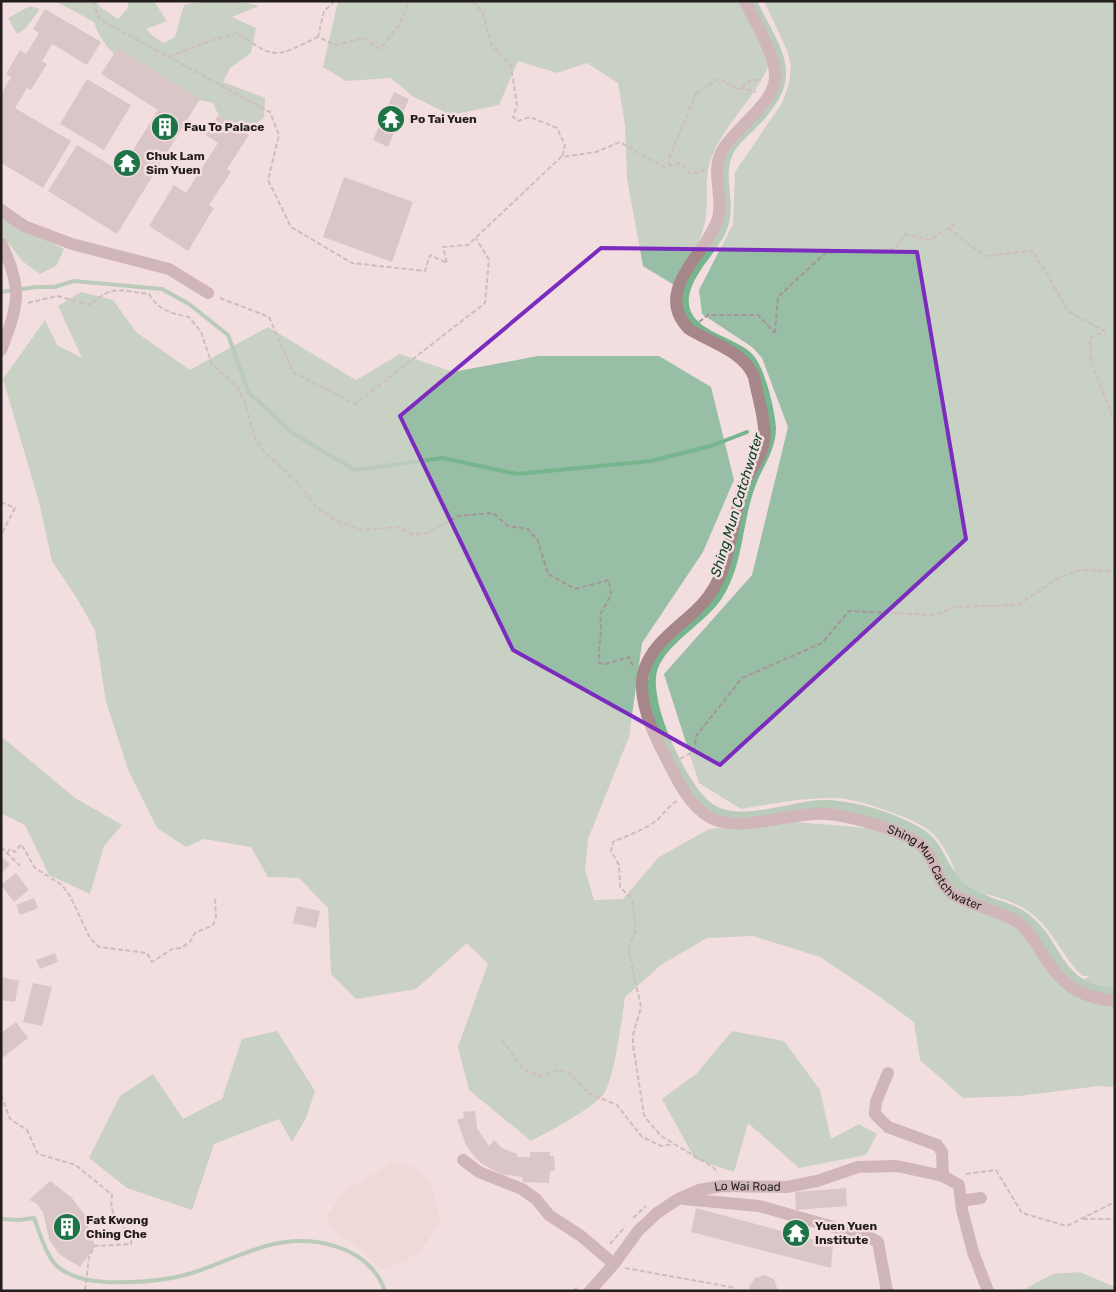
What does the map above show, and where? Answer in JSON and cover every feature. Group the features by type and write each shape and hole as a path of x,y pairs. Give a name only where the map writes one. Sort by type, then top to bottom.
{"street":[{"path":"689,329 684,323 680,312 677,292 683,276 711,233 718,218 718,160 728,140 768,98 775,80 773,62 745,1"},
{"path":"1,210 24,226 72,244 169,269 208,293"},
{"path":"1,350 16,310 17,290 13,267 3,246"},
{"name":"Shing Mun Catchwater","path":"689,329 739,356 747,364 754,377 765,436 760,455 749,471 743,487 726,562 717,583 703,604 652,653 643,675 642,688 647,711 660,746 688,796 702,811 717,820 736,824 825,814 843,816 911,839 931,855 947,890 952,894 1019,924 1032,936 1053,971 1076,990 1091,997 1115,1001"},
{"path":"888,1073 876,1102 875,1114 888,1127 937,1145 942,1152 943,1176 959,1185 973,1252 988,1291"},
{"path":"463,1160 479,1172 529,1194 549,1215 581,1236 617,1266"},
{"name":"Lo Wai Road","path":"590,1291 617,1266 638,1231 656,1213 678,1199 699,1190 722,1186 786,1187 816,1181 858,1167 897,1166 943,1176"},
{"path":"961,1201 981,1198"},
{"path":"678,1199 715,1200 759,1206 869,1237 878,1242 887,1291"}],"path":[{"path":"93,1 99,19 270,112 279,135 268,180 291,227 352,264 425,271 430,255 447,263 444,247 468,245 476,238 562,157 565,145 557,128 530,117 518,121 512,117 518,105 511,67 490,44 483,13 473,1"},
{"path":"318,37 324,11 335,1"},
{"path":"170,57 198,45 237,33 265,52 284,53 318,37 336,44 364,38 380,50 400,24 409,1"},
{"path":"670,166 668,161 673,146 696,93 719,78 739,90 742,88 754,91 761,96"},
{"path":"742,88 751,80 764,80"},
{"path":"562,157 596,152 620,142 664,167 680,163 691,174 702,171 708,164"},
{"path":"689,329 708,315 758,315 775,333 778,297 825,253 896,249 905,234 929,240 954,224 950,230 984,256 1033,251 1070,312 1104,331 1090,338 1091,361 1115,423"},
{"path":"208,293 269,317 293,372 355,404 485,303 488,260 476,238"},
{"path":"16,310 57,296 90,305 102,294 116,291 149,294 156,306 170,313 189,317 201,332 212,365 236,385 244,400 255,438 264,452 296,481 317,508 339,522 363,530 396,527 412,534 428,533 458,516 493,513 508,526 528,529 538,541 548,574 575,589 609,580 611,595 600,615 602,631 598,645 599,664 606,664 629,657 634,669"},
{"path":"1,502 15,508 1,534"},
{"path":"670,764 694,751 696,736 742,678 822,643 849,611 934,615 955,607 1018,605 1058,578 1080,570 1115,571"},
{"path":"665,808 661,816 653,823 613,842 611,851 619,865 620,887 632,899 636,930 628,948 641,1007 633,1035 633,1045 644,1115 661,1136 713,1167 720,1178"},
{"path":"7,853 10,849 15,852 21,844 35,868 62,885 70,896 90,938 99,947 147,953 152,962 172,949 181,948 190,942 195,933 213,925 216,918 215,897"},
{"path":"1,848 20,866"},
{"path":"502,1040 524,1070 537,1076 558,1070 570,1073 588,1092 617,1105 642,1137 661,1146 673,1144"},
{"path":"1,1095 10,1119 27,1130 38,1154 76,1165 112,1195 110,1208 117,1221 132,1236 131,1244 95,1246 89,1256 85,1291"},
{"path":"943,1176 996,1170 1022,1213 1067,1226 1115,1202"},
{"path":"1081,1219 1115,1219"},
{"path":"617,1266 736,1288"}],"highlighted area":[{"path":"601,248 917,252 966,539 720,765 513,650 400,416"}],"shaded area":[{"path":"55,1 96,1 100,7 118,19 128,8 128,1 154,1 167,21 146,29 164,43 175,37 184,5 222,1 259,6 232,17 256,28 251,53 230,68 223,82 265,98 264,118 254,125 226,131 213,103 178,93 142,76 112,52 101,38 94,22"},
{"path":"338,1 739,1 762,43 768,67 762,80 720,140 714,153 708,172 707,210 704,225 693,252 674,285 643,266 627,179 625,125 618,83 587,63 557,73 518,61 499,105 451,115 412,96 391,78 346,81 323,67"},
{"path":"748,1 757,1 775,36 786,65 786,79 772,109 733,154 729,168 731,205 728,225 720,243 694,281 689,297 690,309 695,318 713,332 745,348 757,361 762,369 771,400 776,428 774,444 750,501 738,560 728,588 720,601 705,618 670,650 658,668 656,682 658,699 670,739 700,792 710,802 722,808 735,811 750,811 813,801 839,801 876,809 921,828 935,840 958,877 964,883 979,892 1020,908 1027,913 1049,936 1072,969 1082,978 1096,984 1115,988 1115,999 1070,983 1038,940 968,899 951,886 935,855 856,816 743,820 718,817 695,800 661,740 646,691 652,660 707,603 746,488 763,455 757,374 687,320 682,311 682,288 716,229 721,162 776,85"},
{"path":"764,1 1115,1 1115,1087 1099,1086 1019,1096 963,1098 920,1060 914,1022 820,957 753,936 707,938 661,965 625,997 614,1064 611,1077 603,1095 580,1114 531,1141 469,1090 458,1047 488,964 467,943 416,989 356,999 331,974 328,908 299,878 268,877 251,847 204,839 186,847 157,828 129,772 106,702 95,630 52,561 39,502 3,379 45,320 57,345 82,358 58,306 81,292 113,300 136,332 190,370 268,327 356,380 400,354 453,372 538,356 659,356 711,387 734,480 703,552 642,643 629,737 588,839 585,869 594,900 623,899 659,857 709,829 784,821 892,830 955,871 944,848 932,833 909,819 884,809 846,799 825,798 741,809 699,783 664,674 752,575 788,427 762,358 752,347 702,314 699,290 733,224 735,172 782,103 789,84 791,65 787,50","holes":["985,894 995,896 1030,912 1044,925 1073,966 1083,976 1089,976 1077,985 1031,930"]},
{"path":"30,6 40,9 25,29 17,34 8,18"},
{"path":"1,217 64,249 57,265 40,274 22,261 1,233"},
{"path":"1,736 75,798 122,825 104,846 90,894 49,875 25,825 1,813"},
{"path":"277,1031 315,1091 306,1118 292,1142 279,1119 214,1144 192,1210 127,1188 89,1158 120,1096 153,1074 183,1119 222,1099 242,1039"},
{"path":"732,1031 784,1041 820,1090 831,1139 859,1124 877,1134 866,1155 799,1168 748,1123 734,1172 695,1159 662,1099 696,1074"},
{"path":"394,1162 416,1168 432,1186 441,1222 422,1249 406,1261 381,1270 358,1247 333,1230 326,1217 343,1192"},
{"path":"1080,1272 1115,1287 1115,1291 1021,1291 1053,1274"}],"building":[{"path":"45,9 101,42 87,65 52,44 42,61 47,64 31,90 27,88 15,108 71,141 43,188 1,163 1,94 11,77 6,74 20,50 26,54 39,33 33,29"},
{"name":"Fau To Palace","path":"118,48 200,99 117,234 48,191 77,145 120,171 158,110 101,74"},
{"path":"87,79 131,105 104,150 60,124"},
{"name":"Po Tai Yuen","path":"394,92 409,99 388,147 373,140"},
{"path":"218,115 249,135 227,169 231,172 209,205 214,208 188,251 149,226 174,185 186,193 218,143 206,135"},
{"path":"344,177 413,202 392,262 323,237"},
{"path":"1,857 10,864 1,874"},
{"path":"16,873 29,890 14,902 1,885"},
{"path":"34,898 38,908 20,915 16,905"},
{"path":"297,906 320,911 316,928 293,923"},
{"path":"55,953 58,962 40,969 36,960"},
{"path":"1,977 19,981 15,1002 1,1000"},
{"path":"33,983 52,987 42,1026 23,1022"},
{"path":"16,1022 28,1038 1,1059 1,1033"},
{"path":"475,1111 477,1128 489,1146 494,1140 502,1148 517,1154 517,1157 530,1157 530,1152 550,1152 550,1156 554,1156 555,1171 550,1171 549,1183 523,1182 522,1177 501,1174 482,1164 466,1145 457,1120 464,1118 463,1112"},
{"name":"Fat Kwong Ching Che","path":"50,1181 72,1198 84,1214 95,1246 80,1267 59,1254 49,1239 43,1212 36,1203 29,1200"},
{"path":"846,1188 847,1206 796,1210 795,1192"},
{"path":"696,1208 833,1245 831,1268 691,1232"},
{"path":"765,1275 774,1279 778,1291 750,1291 749,1287 755,1278"}],"waterway":[{"path":"1,292 36,287 54,287 74,281 162,289 189,304 228,335 249,393 294,434 355,470 443,458 517,474 651,461 711,446 747,432"},
{"path":"1,1219 19,1220 34,1218 46,1249 56,1265 67,1273 86,1280 128,1282 170,1278 192,1273 266,1246 301,1241 336,1246 351,1253 365,1262 377,1275 385,1291"}],"place":[{"name":"Po Tai Yuen","path":"391,119"},
{"name":"Fau To Palace","path":"165,127"},
{"name":"Chuk Lam Sim Yuen","path":"127,163"},
{"name":"Fat Kwong Ching Che","path":"67,1227"},
{"name":"Yuen Yuen Institute","path":"796,1233"}]}
